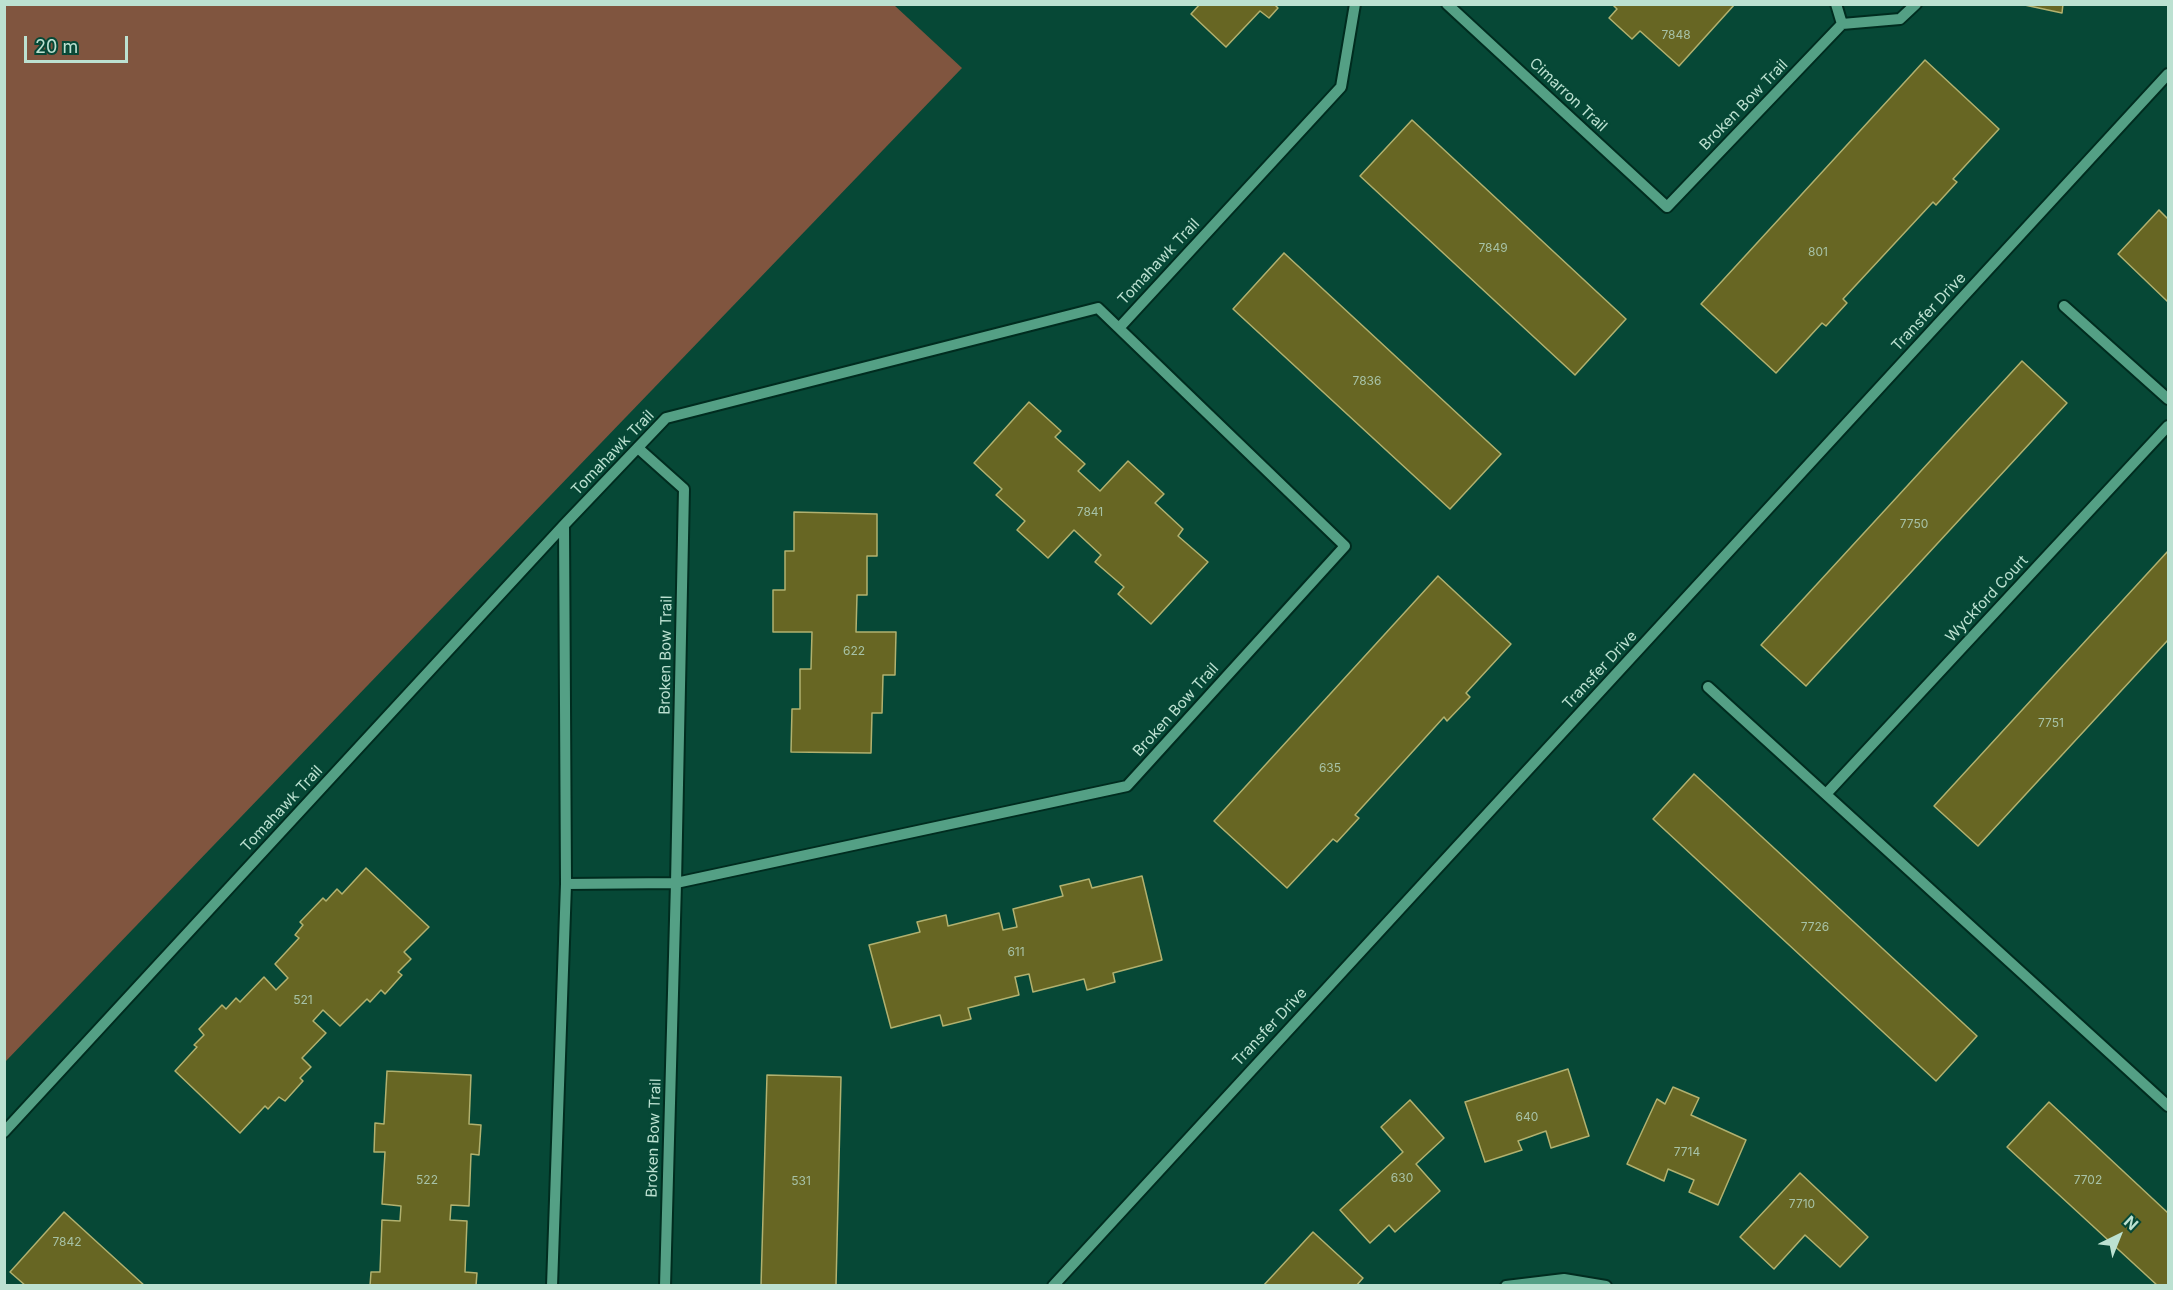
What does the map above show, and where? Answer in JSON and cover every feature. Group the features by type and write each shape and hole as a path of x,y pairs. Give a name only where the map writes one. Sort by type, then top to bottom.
{"street":[{"name":"Tomahawk Trail","path":"4,1131 564,525 666,418 1098,308 1119,328 1341,87 1355,4"},
{"name":"Cimarron Trail","path":"1448,4 1667,207"},
{"path":"1836,4 1842,24 1900,19 1916,4"},
{"name":"Broken Bow Trail","path":"1667,207 1842,24"},
{"name":"Transfer Drive","path":"1053,1286 2169,74"},
{"path":"2064,306 2169,399"},
{"name":"Broken Bow Trail","path":"566,884 676,883 1127,786 1345,546 1119,328"},
{"name":"Wyckford Court","path":"1827,793 2169,426"},
{"name":"Broken Bow Trail","path":"638,448 684,489 676,883 664,1286"},
{"path":"552,1286 566,884 564,525"},
{"path":"1708,687 2169,1106"},
{"path":"1506,1286 1564,1279 1606,1286"}],"shaded area":[{"path":"5,4 894,5 962,68 5,1062"}],"building":[{"path":"1200,4 1274,4 1278,8 1269,18 1260,11 1226,47 1191,14"},
{"path":"1612,4 1735,4 1679,66 1640,31 1632,39 1609,18 1617,9"},
{"path":"2020,4 2063,4 2062,13"},
{"path":"1925,60 1999,129 1953,179 1957,182 1936,205 1933,202 1843,299 1847,303 1826,326 1822,323 1776,373 1701,304"},
{"path":"1412,120 1626,319 1575,375 1360,176"},
{"path":"2159,210 2168,219 2168,302 2118,254"},
{"path":"1284,253 1501,454 1450,509 1233,309"},
{"path":"2022,361 2067,403 1806,686 1761,645"},
{"path":"1029,402 1061,431 1055,437 1085,464 1078,471 1100,491 1128,461 1164,494 1155,503 1183,529 1178,536 1208,562 1151,624 1118,594 1124,587 1095,562 1101,555 1074,530 1048,558 1017,530 1025,521 996,495 1002,489 974,463"},
{"path":"794,512 877,514 877,556 867,556 867,595 857,595 856,632 896,632 895,675 883,675 882,713 872,713 871,753 791,752 792,709 800,709 800,669 811,669 812,632 773,632 773,590 785,590 785,551 794,551"},
{"path":"2168,551 2168,640 1978,846 1934,806"},
{"path":"1438,576 1511,644 1466,693 1470,697 1447,721 1444,717 1355,815 1359,818 1337,842 1333,839 1287,888 1214,821"},
{"path":"1694,774 1977,1036 1936,1081 1653,819"},
{"path":"366,868 429,927 404,952 411,959 398,972 402,975 385,994 381,990 370,1002 367,999 340,1026 323,1010 313,1021 326,1033 302,1058 311,1067 300,1078 303,1081 285,1101 279,1097 268,1109 265,1106 240,1133 175,1071 197,1047 194,1045 204,1035 199,1029 222,1005 226,1009 236,998 240,1002 264,977 276,990 288,978 275,964 299,938 295,935 303,925 300,922 323,898 326,901 337,889 342,894"},
{"path":"1142,876 1162,960 1113,973 1115,982 1087,990 1084,979 1033,992 1029,974 1015,977 1019,995 968,1008 971,1019 943,1026 940,1015 891,1028 869,945 920,932 917,922 946,915 948,926 999,913 1003,930 1017,927 1013,909 1063,896 1060,886 1089,879 1092,888"},
{"path":"1568,1069 1589,1136 1551,1148 1546,1131 1518,1141 1522,1150 1485,1162 1465,1102"},
{"path":"387,1071 471,1075 469,1124 481,1125 479,1155 471,1154 469,1206 451,1205 450,1220 467,1221 465,1272 477,1273 476,1286 370,1286 371,1272 380,1272 382,1220 400,1221 401,1206 382,1204 385,1152 374,1152 375,1123 384,1124"},
{"path":"767,1075 841,1077 836,1286 761,1286"},
{"path":"1673,1087 1699,1098 1691,1115 1746,1140 1718,1205 1689,1192 1694,1180 1668,1169 1664,1181 1627,1164 1657,1099 1665,1104"},
{"path":"1410,1100 1444,1138 1416,1164 1440,1191 1395,1232 1389,1225 1370,1243 1340,1210 1403,1152 1381,1127"},
{"path":"2049,1102 2168,1213 2168,1286 2158,1286 2007,1147"},
{"path":"1800,1173 1868,1237 1840,1267 1805,1235 1774,1269 1740,1237"},
{"path":"64,1212 145,1286 26,1286 10,1272"},
{"path":"1313,1232 1363,1278 1356,1286 1263,1286"}]}
